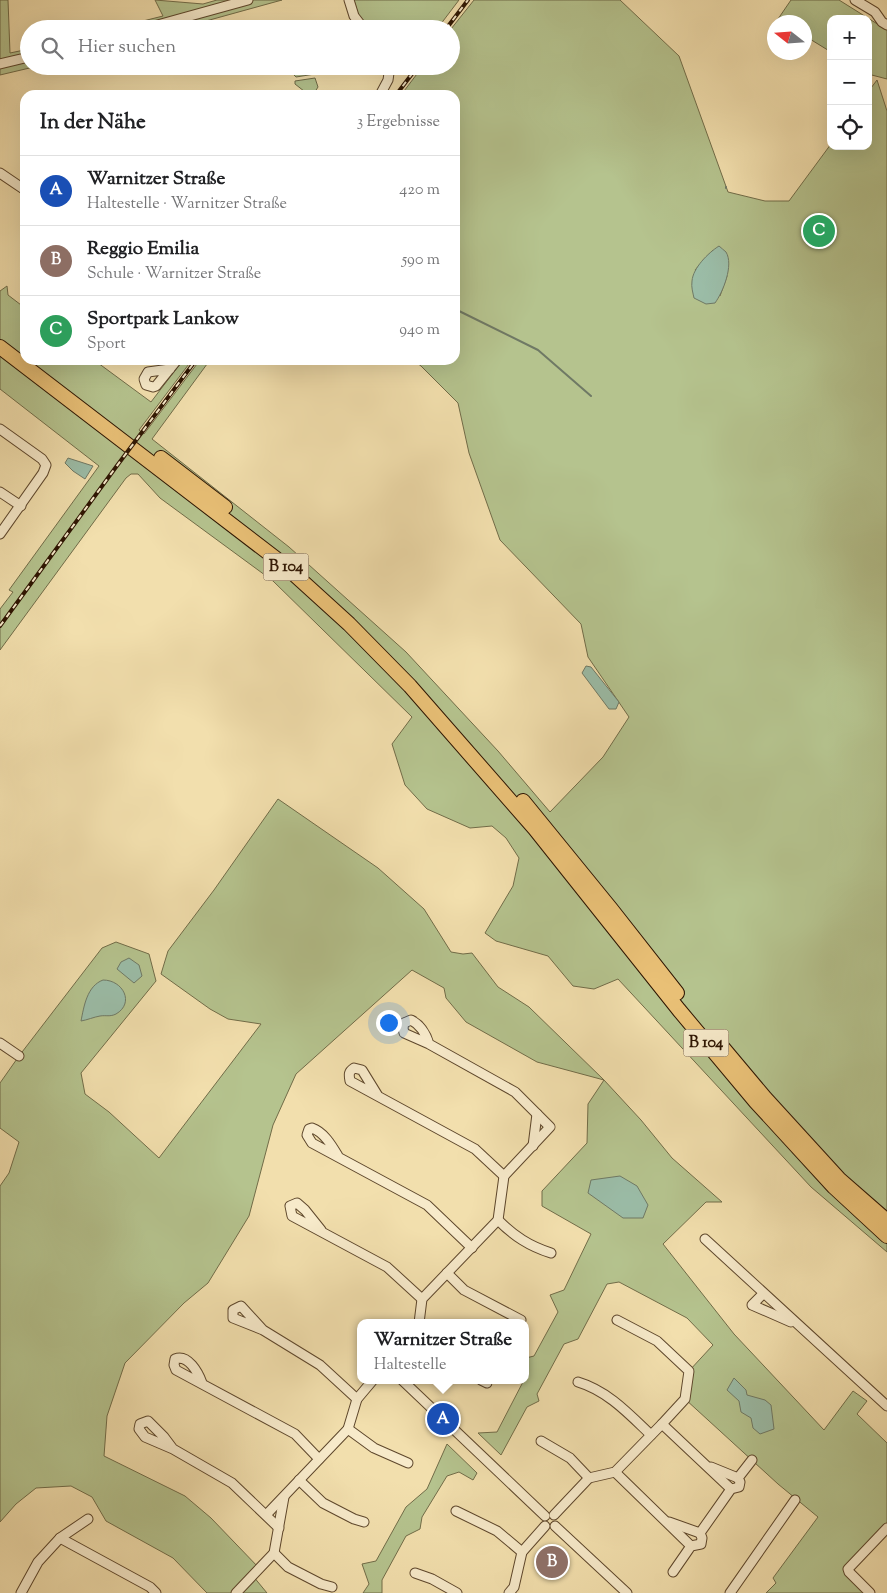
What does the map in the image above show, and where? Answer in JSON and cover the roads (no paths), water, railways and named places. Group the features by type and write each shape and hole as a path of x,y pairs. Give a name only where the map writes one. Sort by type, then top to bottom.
{"highway":[{"path":"0,335 20,350"},
{"name":"B 104","path":"0,346 20,361"},
{"name":"B 104","path":"25,365 283,564 349,624 410,686 541,829 679,1010 756,1102 834,1187 887,1236"},
{"name":"B 104","path":"39,365 189,478 273,545 337,600 414,676 765,1098 839,1179 887,1221"}],"street":[{"path":"176,20 248,0"},
{"path":"349,0 357,20"},
{"path":"855,0 875,12 882,22 887,25"},
{"path":"0,64 20,60"},
{"path":"383,90 389,75"},
{"path":"0,173 20,187"},
{"path":"170,369 173,365"},
{"path":"0,429 42,459 46,465 43,473 0,534"},
{"path":"0,492 20,506"},
{"path":"0,1043 18,1056"},
{"path":"419,1319 422,1299 498,1220 504,1176 550,1128 515,1092 430,1044"},
{"path":"378,1096 475,1149 504,1176"},
{"path":"533,1147 537,1114"},
{"path":"338,1156 427,1205 472,1248"},
{"path":"498,1220 513,1235 551,1253"},
{"path":"321,1230 387,1267 422,1299"},
{"path":"705,1239 887,1406"},
{"path":"447,1273 464,1290 519,1319"},
{"path":"763,1294 752,1305 798,1325"},
{"path":"617,1320 657,1341 689,1371 685,1399 615,1472 589,1478 543,1522 550,1526 626,1593"},
{"path":"263,1330 320,1365 357,1399"},
{"path":"578,1382 616,1402 651,1435"},
{"path":"202,1383 295,1434 319,1459"},
{"path":"266,1515 348,1429 357,1399 370,1384"},
{"path":"406,1384 550,1516"},
{"path":"662,1424 731,1489"},
{"path":"348,1429 374,1448 408,1463"},
{"path":"540,1442 570,1458 589,1478"},
{"path":"172,1449 232,1483 279,1528"},
{"path":"738,1478 752,1460"},
{"path":"706,1465 738,1478"},
{"path":"615,1472 691,1546"},
{"path":"700,1534 731,1489 738,1487 740,1482 738,1478"},
{"path":"299,1480 323,1503 364,1522"},
{"path":"236,1593 274,1553 284,1497"},
{"path":"730,1593 795,1500"},
{"path":"456,1511 497,1531 522,1552"},
{"path":"21,1593 38,1562 60,1538 88,1518"},
{"path":"664,1520 700,1534"},
{"path":"515,1591 522,1552 550,1526"},
{"path":"870,1593 848,1572 848,1569 887,1528"},
{"path":"673,1572 691,1546 701,1544 702,1538 700,1534"},
{"path":"60,1538 150,1587 156,1593"},
{"path":"274,1553 288,1567 321,1584 332,1587"},
{"path":"415,1573 432,1579 458,1593"}],"waterway":[{"path":"460,311 538,350 591,396"}],"railway":[{"path":"453,20 468,0"},
{"path":"400,90 411,75"},
{"path":"0,626 192,365"}],"place":[{"name":"Sportpark Lankow","path":"819,231"},
{"name":"Warnitzer Straße","path":"443,1419"},
{"name":"Reggio Emilia","path":"552,1562"}]}
